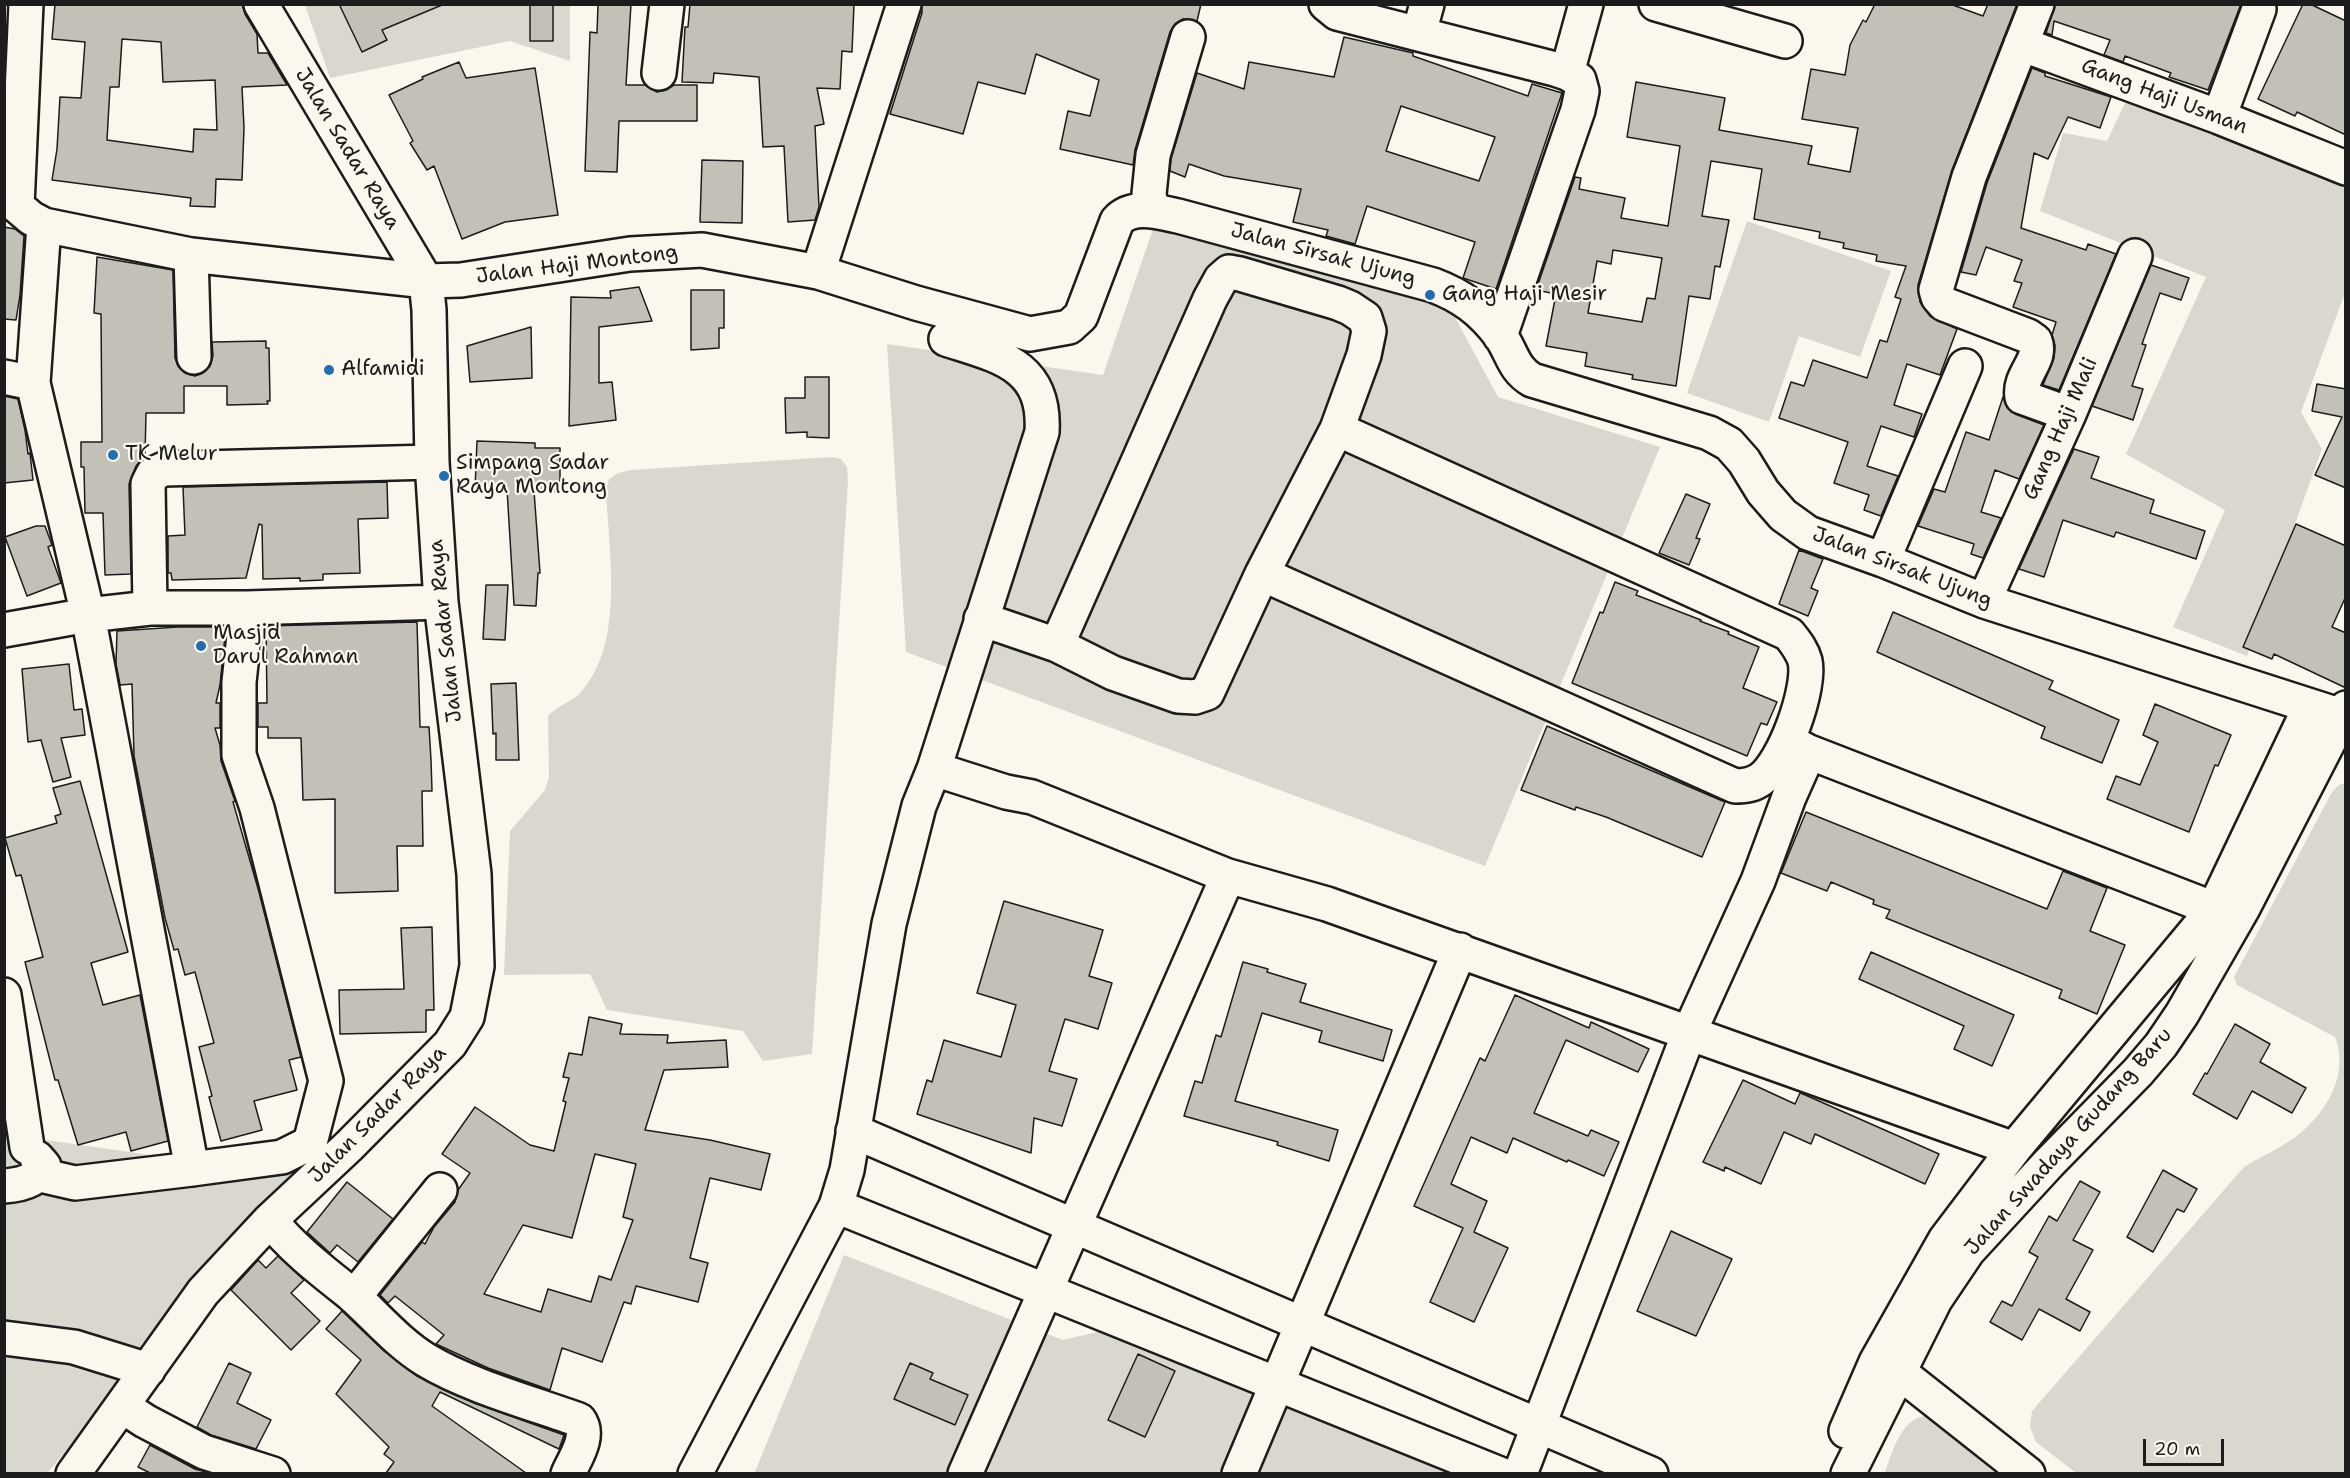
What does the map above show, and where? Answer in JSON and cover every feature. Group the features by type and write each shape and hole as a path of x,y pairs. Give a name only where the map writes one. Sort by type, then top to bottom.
{"street":[{"path":"26,4 20,213 19,380 88,615 192,1169"},
{"name":"Jalan Sadar Raya","path":"73,1473 203,1292 270,1220 349,1146 450,1044 467,1017 477,966 474,874 441,602 432,462 429,310 426,281 261,4"},
{"path":"659,74 668,4"},
{"path":"818,272 904,4"},
{"path":"1326,4 1337,13 1423,19 1567,73 1580,80 1582,91 1578,110 1500,336"},
{"path":"1567,73 1586,4"},
{"path":"1656,4 1785,41"},
{"path":"2037,4 1969,177 1936,290 1944,304 2028,336 2035,341 2037,355 2023,379 2022,396 2069,414"},
{"path":"2219,117 2259,9"},
{"path":"1152,211 1149,194 1153,155 1188,37"},
{"name":"Gang Haji Usman","path":"2021,44 2219,117 2346,168"},
{"name":"Jalan Haji Montong","path":"20,213 191,255 426,281 461,280 630,254 702,250 818,272 916,303 1030,334 1069,327 1081,316 1118,221 1123,214 1133,211 1152,211"},
{"name":"Jalan Sirsak Ujung","path":"1152,211 1178,216 1456,293 1473,307 1500,336 1514,364 1522,374 1532,380 1709,433 1729,444 1744,461 1763,492 1783,515 1808,533 1883,560 1983,601 2310,707 2344,712"},
{"path":"191,255 194,357"},
{"name":"Gang Haji Mali","path":"1983,601 2069,414 2135,256"},
{"path":"981,619 1057,645 1113,673 1178,696 1195,697 1207,693 1262,574 1336,429 1364,355 1369,331 1365,318 1338,303 1229,272 1221,279 1210,299 1057,645"},
{"path":"695,1473 836,1206 847,1170 889,924 919,806 934,769 1038,447 1043,414 1034,388 1022,372 1006,359 946,339"},
{"path":"1883,560 1965,366"},
{"path":"1336,429 1789,634 1801,649 1806,663 1797,717 1798,747 1789,797 1758,881 1689,1033 1520,1473"},
{"path":"150,608 148,484 153,474 164,469 432,462"},
{"path":"1262,574 1735,786 1749,786 1762,779 1798,747"},
{"path":"4,630 88,615 150,608 247,608 441,602"},
{"path":"247,608 239,682 239,756 257,808 326,1081 310,1143"},
{"path":"1827,1473 1876,1362 1945,1240 2014,1149 2214,909 2310,707"},
{"name":"Jalan Swadaya Gudang Baru","path":"1848,1473 1935,1300 1968,1251 2049,1163 2138,1072 2161,1045 2182,1014 2243,908 2344,712"},
{"path":"1798,747 2214,909"},
{"path":"934,769 1006,792 1032,797 1228,876 1327,904 1460,950 2014,1149"},
{"path":"965,1473 1228,876"},
{"path":"1239,1473 1460,950"},
{"path":"4,995 24,1157 21,1185 4,1186"},
{"path":"853,1131 1651,1473"},
{"path":"24,1157 75,1183 282,1157 310,1143 349,1146"},
{"path":"354,1297 440,1190"},
{"path":"836,1206 1500,1473"},
{"path":"270,1220 287,1242 354,1297 401,1342 426,1359 453,1374 579,1420 584,1431 583,1439 568,1473"},
{"path":"4,1338 74,1347 148,1370"},
{"path":"1899,1372 2028,1473"},
{"path":"122,1406 204,1452 273,1473"}],"shaded area":[{"path":"305,5 570,5 570,61 510,41 330,78"},
{"path":"2133,86 2345,173 2345,293 2301,412 2322,449 2247,656 2173,627 2225,510 2126,454 2206,277 2040,211 2063,133 2107,141"},
{"path":"1747,221 1891,271 1860,357 1799,336 1769,422 1687,393"},
{"path":"1155,223 1443,295 1498,397 1660,447 1485,866 906,652 887,344 1103,375"},
{"path":"832,457 841,459 847,467 848,481 812,1054 763,1061 743,1031 607,1010 590,974 504,975 510,831 545,790 549,777 548,716 581,692 595,672 604,648 611,596 606,491 609,479 618,473 631,470"},
{"path":"2345,783 2345,1473 2076,1473 2036,1442 2030,1427 2032,1411 2244,1167 2288,1142 2305,1129 2325,1106 2332,1093 2339,1066 2339,1052 2335,1037 2237,985 2234,977 2332,792"},
{"path":"5,1134 150,1155 275,1141 304,1177 47,1473 5,1474"},
{"path":"844,1255 1063,1340 1106,1330 1484,1474 754,1474"},
{"path":"1924,1416 1936,1420 2003,1474 1884,1474 1903,1431 1915,1419"}],"building":[{"path":"55,4 242,4 257,34 258,53 268,53 287,85 242,87 244,128 242,180 216,179 215,207 190,206 191,198 52,180 57,149 60,97 81,98 85,42 52,39","holes":["122,39 161,42 163,82 215,80 217,130 194,129 193,152 107,140 110,87 119,87"]},
{"path":"339,4 442,5 382,30 387,40 362,52"},
{"path":"530,4 553,4 553,41 530,41"},
{"path":"598,4 631,4 626,85 645,85 657,92 674,85 697,85 697,121 619,121 617,172 585,171 590,32 597,33"},
{"path":"690,4 854,4 852,52 842,51 840,89 817,88 824,124 815,126 819,207 815,220 788,222 784,146 763,147 759,77 714,73 713,83 682,82 685,27 688,27"},
{"path":"922,4 1201,4 1197,21 1183,19 1175,24 1170,32 1135,150 1133,165 1060,149 1068,111 1090,116 1099,80 1036,54 1025,94 978,82 963,134 890,114 922,13"},
{"path":"1875,4 1950,4 1983,16 1988,4 2017,4 1952,170 1918,285 1920,302 1930,316 1957,329 1940,375 1907,364 1894,405 1922,414 1914,437 1881,426 1867,466 1898,476 1881,516 1864,510 1869,495 1834,483 1848,442 1779,418 1791,382 1804,386 1813,360 1867,378 1880,340 1887,342 1901,299 1895,297 1906,266 1876,261 1877,255 1843,248 1844,243 1819,238 1820,232 1754,219 1762,169 1711,161 1702,216 1729,220 1720,267 1715,266 1710,299 1689,296 1676,386 1632,379 1633,375 1585,366 1587,353 1546,346 1556,294 1536,290 1575,177 1581,178 1579,189 1625,198 1621,218 1668,226 1680,146 1627,137 1636,82 1725,98 1719,130 1812,146 1808,164 1850,172 1858,128 1802,119 1811,69 1845,75 1850,45 1863,20 1866,22","holes":["1613,250 1662,258 1655,299 1647,298 1642,322 1588,313 1597,261 1611,264"]},
{"path":"2055,4 2241,4 2208,90 2169,77 2171,73 2125,56 2123,62 2104,55 2110,40 2054,21 2052,35 2046,33"},
{"path":"2303,4 2310,4 2346,21 2346,135 2297,112 2295,116 2258,99"},
{"path":"1344,37 1413,53 1413,56 1528,96 1532,84 1562,93 1496,289 1463,278 1475,242 1367,206 1355,244 1326,236 1328,230 1293,222 1301,189 1224,176 1189,164 1185,177 1170,171 1171,159 1197,73 1244,89 1249,62 1334,77","holes":["1401,106 1495,137 1479,181 1386,151"]},
{"path":"459,62 466,78 535,68 558,215 505,222 462,239 434,166 427,170 410,143 413,141 389,95 423,79 422,77"},
{"path":"2032,68 2045,73 2045,76 2111,97 2100,128 2068,117 2048,159 2034,153 2021,228 2086,250 2088,244 2116,254 2059,390 2043,385 2054,358 2055,345 2052,335 2056,322 2013,307 2022,283 2014,281 2022,260 1986,247 1976,275 1961,272 1987,183"},
{"path":"702,160 743,161 742,223 700,222"},
{"path":"4,227 15,229 24,236 16,320 4,319"},
{"path":"97,257 173,270 175,358 178,366 185,373 195,376 203,373 210,366 213,356 212,342 266,341 266,348 269,348 270,401 267,401 268,404 227,405 227,386 184,386 184,413 146,413 145,457 136,466 129,484 131,574 105,575 103,513 85,513 81,442 102,442 101,314 94,313"},
{"path":"2151,265 2189,278 2181,300 2160,293 2142,344 2146,345 2132,386 2143,389 2133,420 2092,406"},
{"path":"639,287 652,321 599,327 599,383 612,382 616,420 569,426 571,297 611,298 610,291"},
{"path":"691,290 724,290 724,328 719,328 719,348 691,350"},
{"path":"531,327 532,378 470,382 467,346"},
{"path":"805,377 829,377 829,438 807,437 807,432 786,433 785,398 805,398"},
{"path":"2317,384 2346,389 2346,488 2315,475 2342,417 2312,411"},
{"path":"4,396 18,399 28,454 30,453 33,480 4,483"},
{"path":"2003,397 2007,407 2015,414 2044,425 2019,479 1995,470 1981,512 2001,518 1983,558 1971,554 1974,544 1918,526 1934,489 1945,492 1966,432 1989,440"},
{"path":"477,441 535,443 535,448 560,448 560,491 534,491 540,573 538,573 536,606 514,605 507,489 475,489"},
{"path":"2074,449 2099,457 2091,478 2154,500 2150,513 2205,531 2196,559 2116,532 2114,537 2063,520 2044,577 2019,569"},
{"path":"387,482 388,518 358,519 360,573 323,574 323,580 263,579 262,525 259,524 246,578 172,580 171,573 168,573 168,536 185,535 183,487"},
{"path":"1686,494 1710,504 1696,538 1700,539 1689,565 1659,553"},
{"path":"2296,524 2346,546 2346,596 2332,627 2346,633 2346,688 2274,654 2272,659 2243,647"},
{"path":"36,526 45,526 52,545 48,547 61,583 27,596 5,537"},
{"path":"1799,550 1823,559 1811,588 1818,591 1808,616 1779,604"},
{"path":"1615,582 1638,591 1636,595 1701,620 1759,647 1743,688 1777,702 1767,725 1761,723 1747,756 1572,683 1600,612 1603,613"},
{"path":"486,585 508,585 505,640 483,639"},
{"path":"1893,612 2053,681 2049,689 2119,720 2102,763 2041,738 2045,727 1877,652"},
{"path":"417,622 420,727 429,727 432,791 422,791 423,846 397,846 398,891 335,893 335,799 303,800 301,738 268,738 268,727 258,727 258,703 267,703 266,626"},
{"path":"226,627 216,703 220,703 220,728 215,728 220,745 221,761 235,801 233,802 259,892 301,1057 289,1060 297,1090 254,1101 262,1130 221,1141 199,1047 214,1043 195,972 185,975 178,949 174,950 165,918 134,756 132,684 120,685 116,664 117,631"},
{"path":"69,664 74,710 82,709 85,735 61,738 71,777 53,782 41,740 28,742 22,669"},
{"path":"516,683 519,760 496,760 491,684"},
{"path":"2155,704 2231,735 2218,766 2215,765 2189,832 2107,799 2116,776 2140,785 2158,742 2143,735"},
{"path":"1547,726 1725,802 1702,857 1606,817 1576,807 1575,810 1521,790"},
{"path":"80,781 128,952 91,963 103,1005 140,995 168,1141 131,1151 126,1132 78,1145 58,1080 55,1080 25,962 43,957 21,875 16,876 5,838 57,823 55,816 61,814 53,788"},
{"path":"1806,812 2047,909 2063,871 2107,888 2090,931 2125,945 2097,1014 2059,998 2062,990 1886,918 1890,910 1873,904 1874,900 1831,882 1827,891 1781,873"},
{"path":"1004,901 1103,930 1089,976 1112,983 1098,1029 1065,1019 1049,1071 1077,1079 1062,1126 1034,1118 1031,1153 917,1114 927,1080 932,1082 944,1040 1001,1057 1016,1005 977,993"},
{"path":"432,927 434,1010 426,1010 426,1032 340,1034 339,990 404,989 401,928"},
{"path":"1871,952 2014,1015 1992,1066 1954,1049 1964,1026 1859,979"},
{"path":"1243,962 1306,984 1300,1002 1392,1030 1383,1061 1319,1042 1322,1031 1262,1013 1235,1101 1338,1130 1329,1161 1277,1145 1278,1142 1184,1116 1195,1081 1202,1083 1216,1035 1221,1037"},
{"path":"1515,995 1589,1028 1591,1022 1649,1049 1638,1072 1566,1040 1534,1113 1588,1136 1591,1130 1619,1142 1604,1176 1513,1138 1507,1153 1471,1137 1451,1184 1487,1201 1474,1232 1508,1248 1474,1322 1430,1302 1463,1228 1414,1206 1480,1058 1485,1061"},
{"path":"589,1017 622,1024 620,1034 668,1035 667,1043 726,1040 728,1067 664,1070 645,1130 710,1140 770,1154 761,1190 710,1178 690,1258 708,1263 698,1302 636,1286 631,1304 624,1302 602,1362 562,1348 550,1390 488,1368 436,1344 444,1335 395,1296 388,1303 380,1295 422,1242 425,1244 434,1227 455,1202 458,1190 470,1173 442,1154 475,1107 530,1145 554,1151 566,1102 563,1101 569,1078 563,1077 569,1053 582,1055","holes":["595,1154 636,1164 623,1217 633,1220 611,1280 599,1276 591,1302 548,1289 541,1312 484,1294 523,1225 572,1238"]},
{"path":"2235,1024 2270,1044 2260,1062 2306,1088 2292,1113 2252,1091 2237,1119 2193,1094"},
{"path":"1743,1080 1795,1104 1800,1093 1803,1094 1939,1154 1925,1184 1815,1134 1811,1144 1784,1132 1761,1184 1725,1167 1724,1171 1703,1162"},
{"path":"2163,1170 2197,1189 2184,1212 2177,1209 2153,1252 2127,1237"},
{"path":"2080,1181 2100,1192 2073,1240 2093,1250 2066,1299 2090,1312 2080,1331 2039,1309 2022,1340 1990,1322 2002,1301 2012,1306 2038,1257 2029,1252 2049,1216 2057,1221"},
{"path":"347,1182 393,1219 358,1262 337,1245 330,1253 307,1232"},
{"path":"1671,1231 1732,1259 1696,1336 1637,1311"},
{"path":"278,1256 304,1280 291,1293 320,1321 291,1350 231,1290 258,1260 266,1268"},
{"path":"342,1311 384,1351 417,1376 474,1403 564,1435 559,1449 440,1392 432,1406 526,1473 386,1473 394,1462 384,1454 389,1447 336,1394 361,1360 326,1329"},
{"path":"1138,1354 1175,1371 1145,1437 1108,1420"},
{"path":"229,1363 251,1373 237,1403 271,1420 256,1449 211,1435 197,1427"},
{"path":"910,1363 933,1373 930,1379 968,1395 955,1425 894,1399"},
{"path":"150,1445 195,1469 210,1473 150,1473 138,1467"}],"place":[{"name":"Gang Haji Mesir","path":"1430,295"},
{"name":"Alfamidi","path":"329,370"},
{"name":"TK Melur","path":"113,455"},
{"name":"Simpang Sadar Raya Montong","path":"444,476"},
{"name":"Masjid Darul Rahman","path":"201,646"}]}
